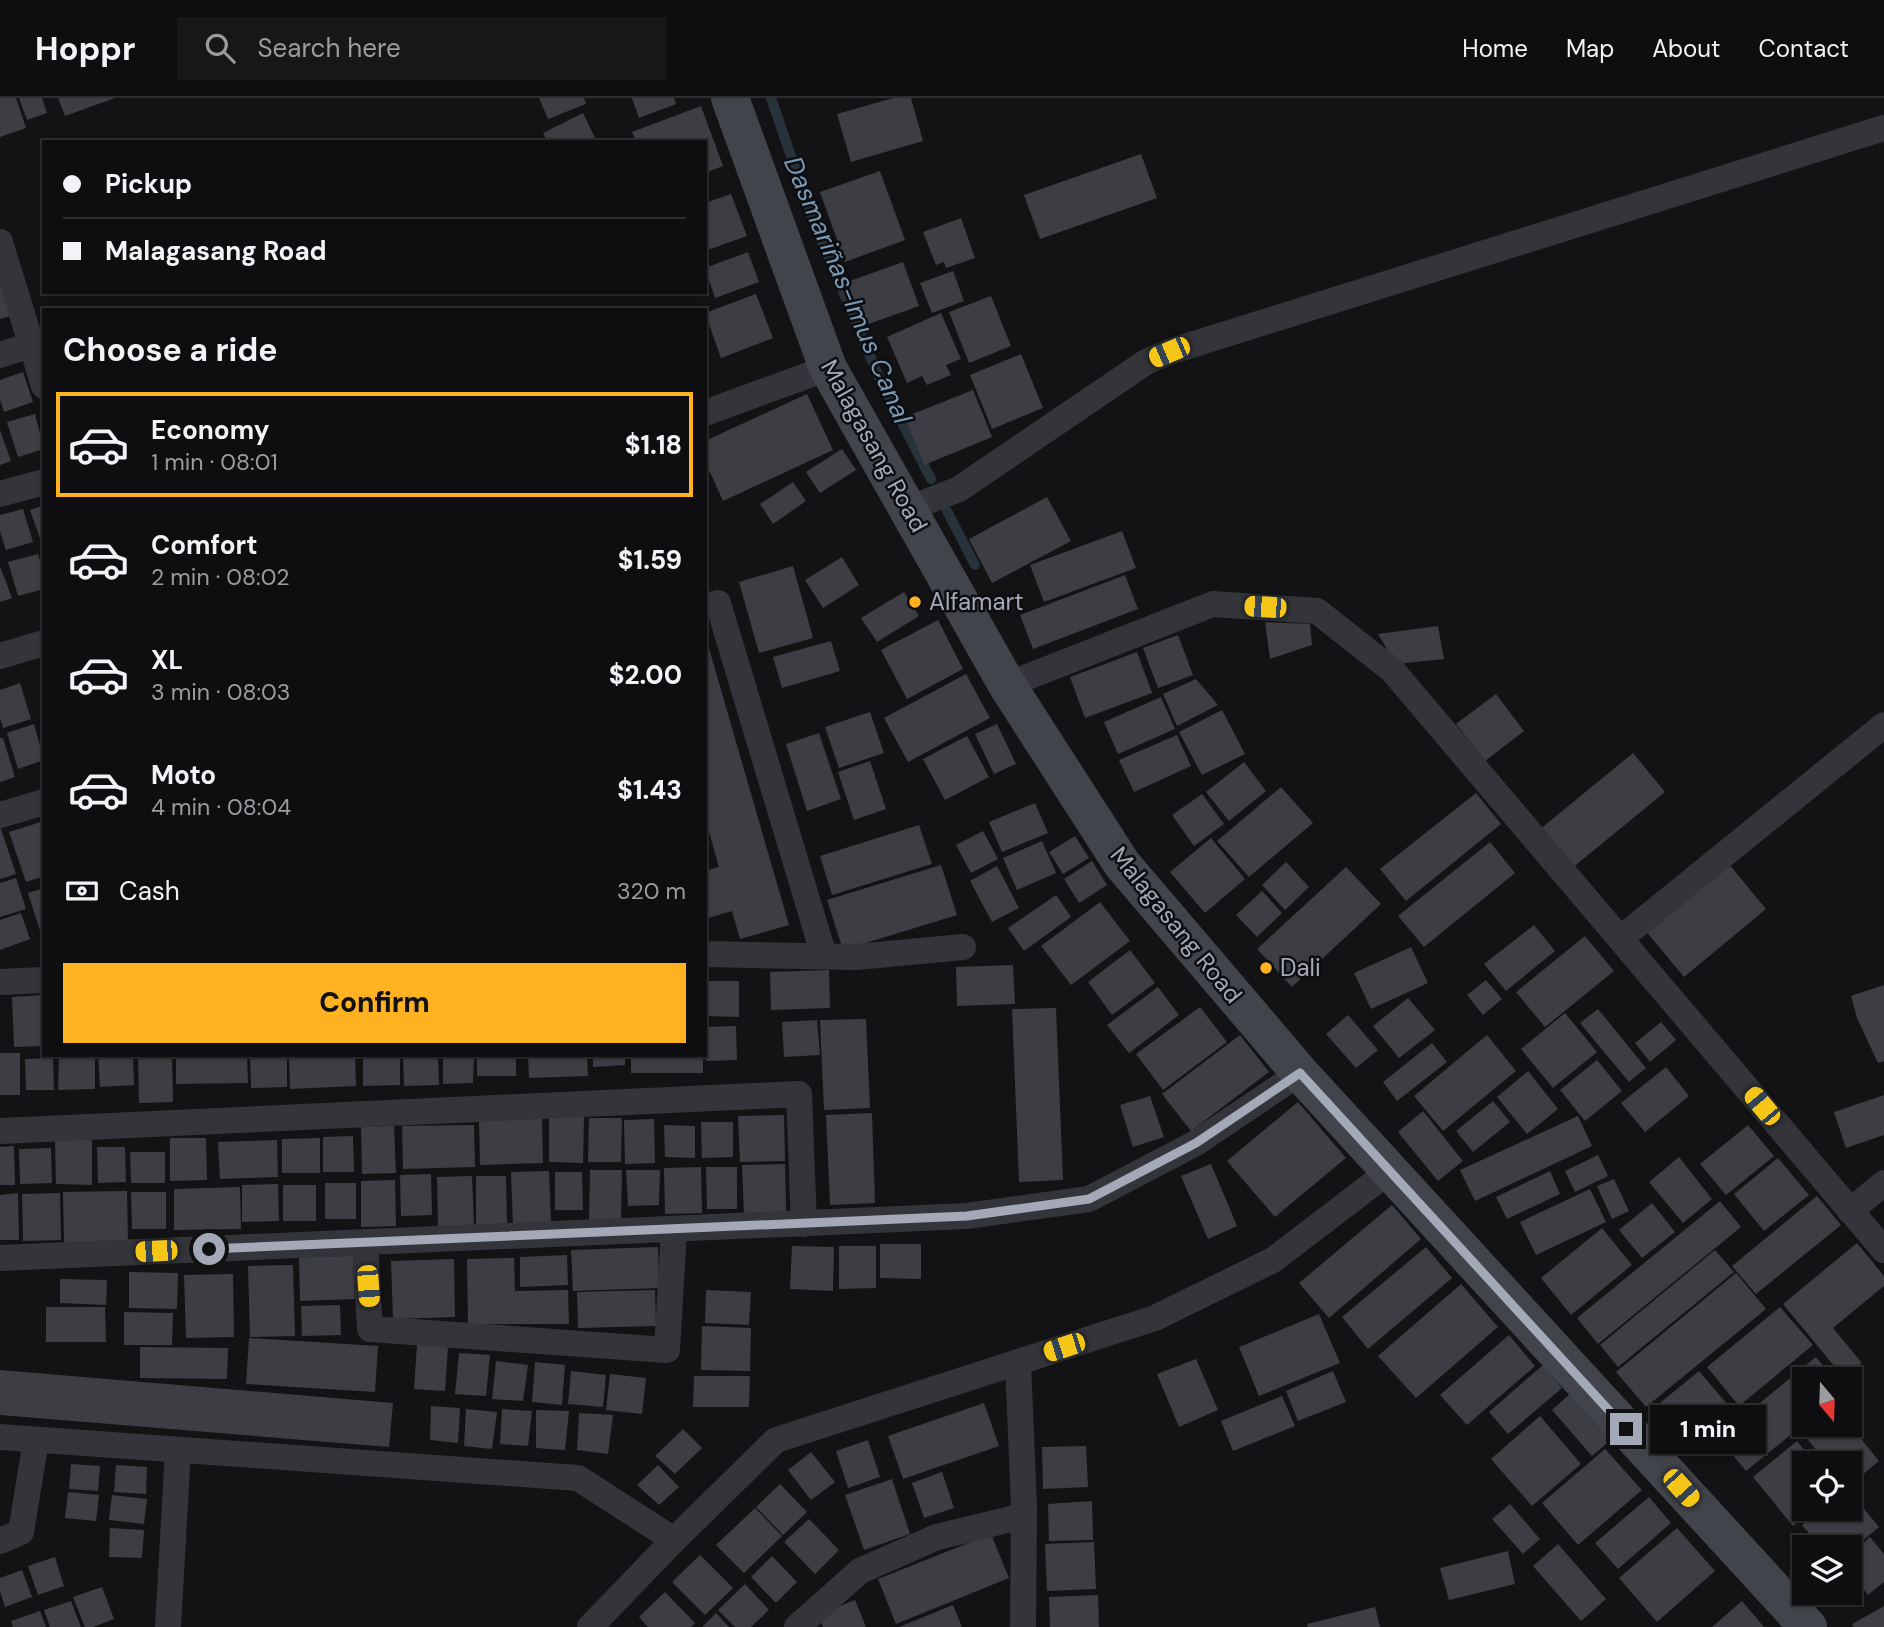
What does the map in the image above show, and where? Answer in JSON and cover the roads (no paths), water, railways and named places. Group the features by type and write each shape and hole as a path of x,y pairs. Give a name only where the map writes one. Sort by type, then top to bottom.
{"main road":[{"name":"Malagasang Road","path":"730,98 828,368 1007,685 1122,864 1300,1073 1808,1627"}],"street":[{"path":"908,509 959,489 1146,362 1169,352 1884,128"},
{"path":"0,242 42,380"},
{"path":"0,355 31,345"},
{"path":"707,412 828,368"},
{"path":"0,494 42,483"},
{"path":"707,606 718,603 824,957"},
{"path":"1007,685 1213,604 1317,611 1392,670 1884,1250"},
{"path":"0,656 42,644"},
{"path":"1620,939 1884,725"},
{"path":"0,815 42,803"},
{"path":"707,954 856,957 962,947"},
{"path":"0,982 42,980"},
{"path":"0,1258 967,1216 1089,1199 1196,1143 1300,1073"},
{"path":"0,1131 799,1094 804,1224"},
{"path":"590,1627 776,1440 1155,1318 1273,1260 1391,1170"},
{"path":"1850,1211 1884,1183"},
{"path":"365,1242 370,1329 667,1350 674,1230"},
{"path":"1018,1362 1024,1516 1023,1627"},
{"path":"0,1437 578,1478 674,1540"},
{"path":"0,1541 21,1532 36,1440"},
{"path":"167,1627 178,1450"},
{"path":"797,1627 860,1571 937,1538 1024,1516"}],"waterway":[{"name":"Dasmariñas-Imus Canal","path":"771,98 813,220 881,382 931,479"},
{"name":"Dasmariñas-Imus Canal","path":"947,511 975,565"}],"place":[{"name":"Alfamart","path":"915,602"},
{"name":"Dali","path":"1266,968"}]}
